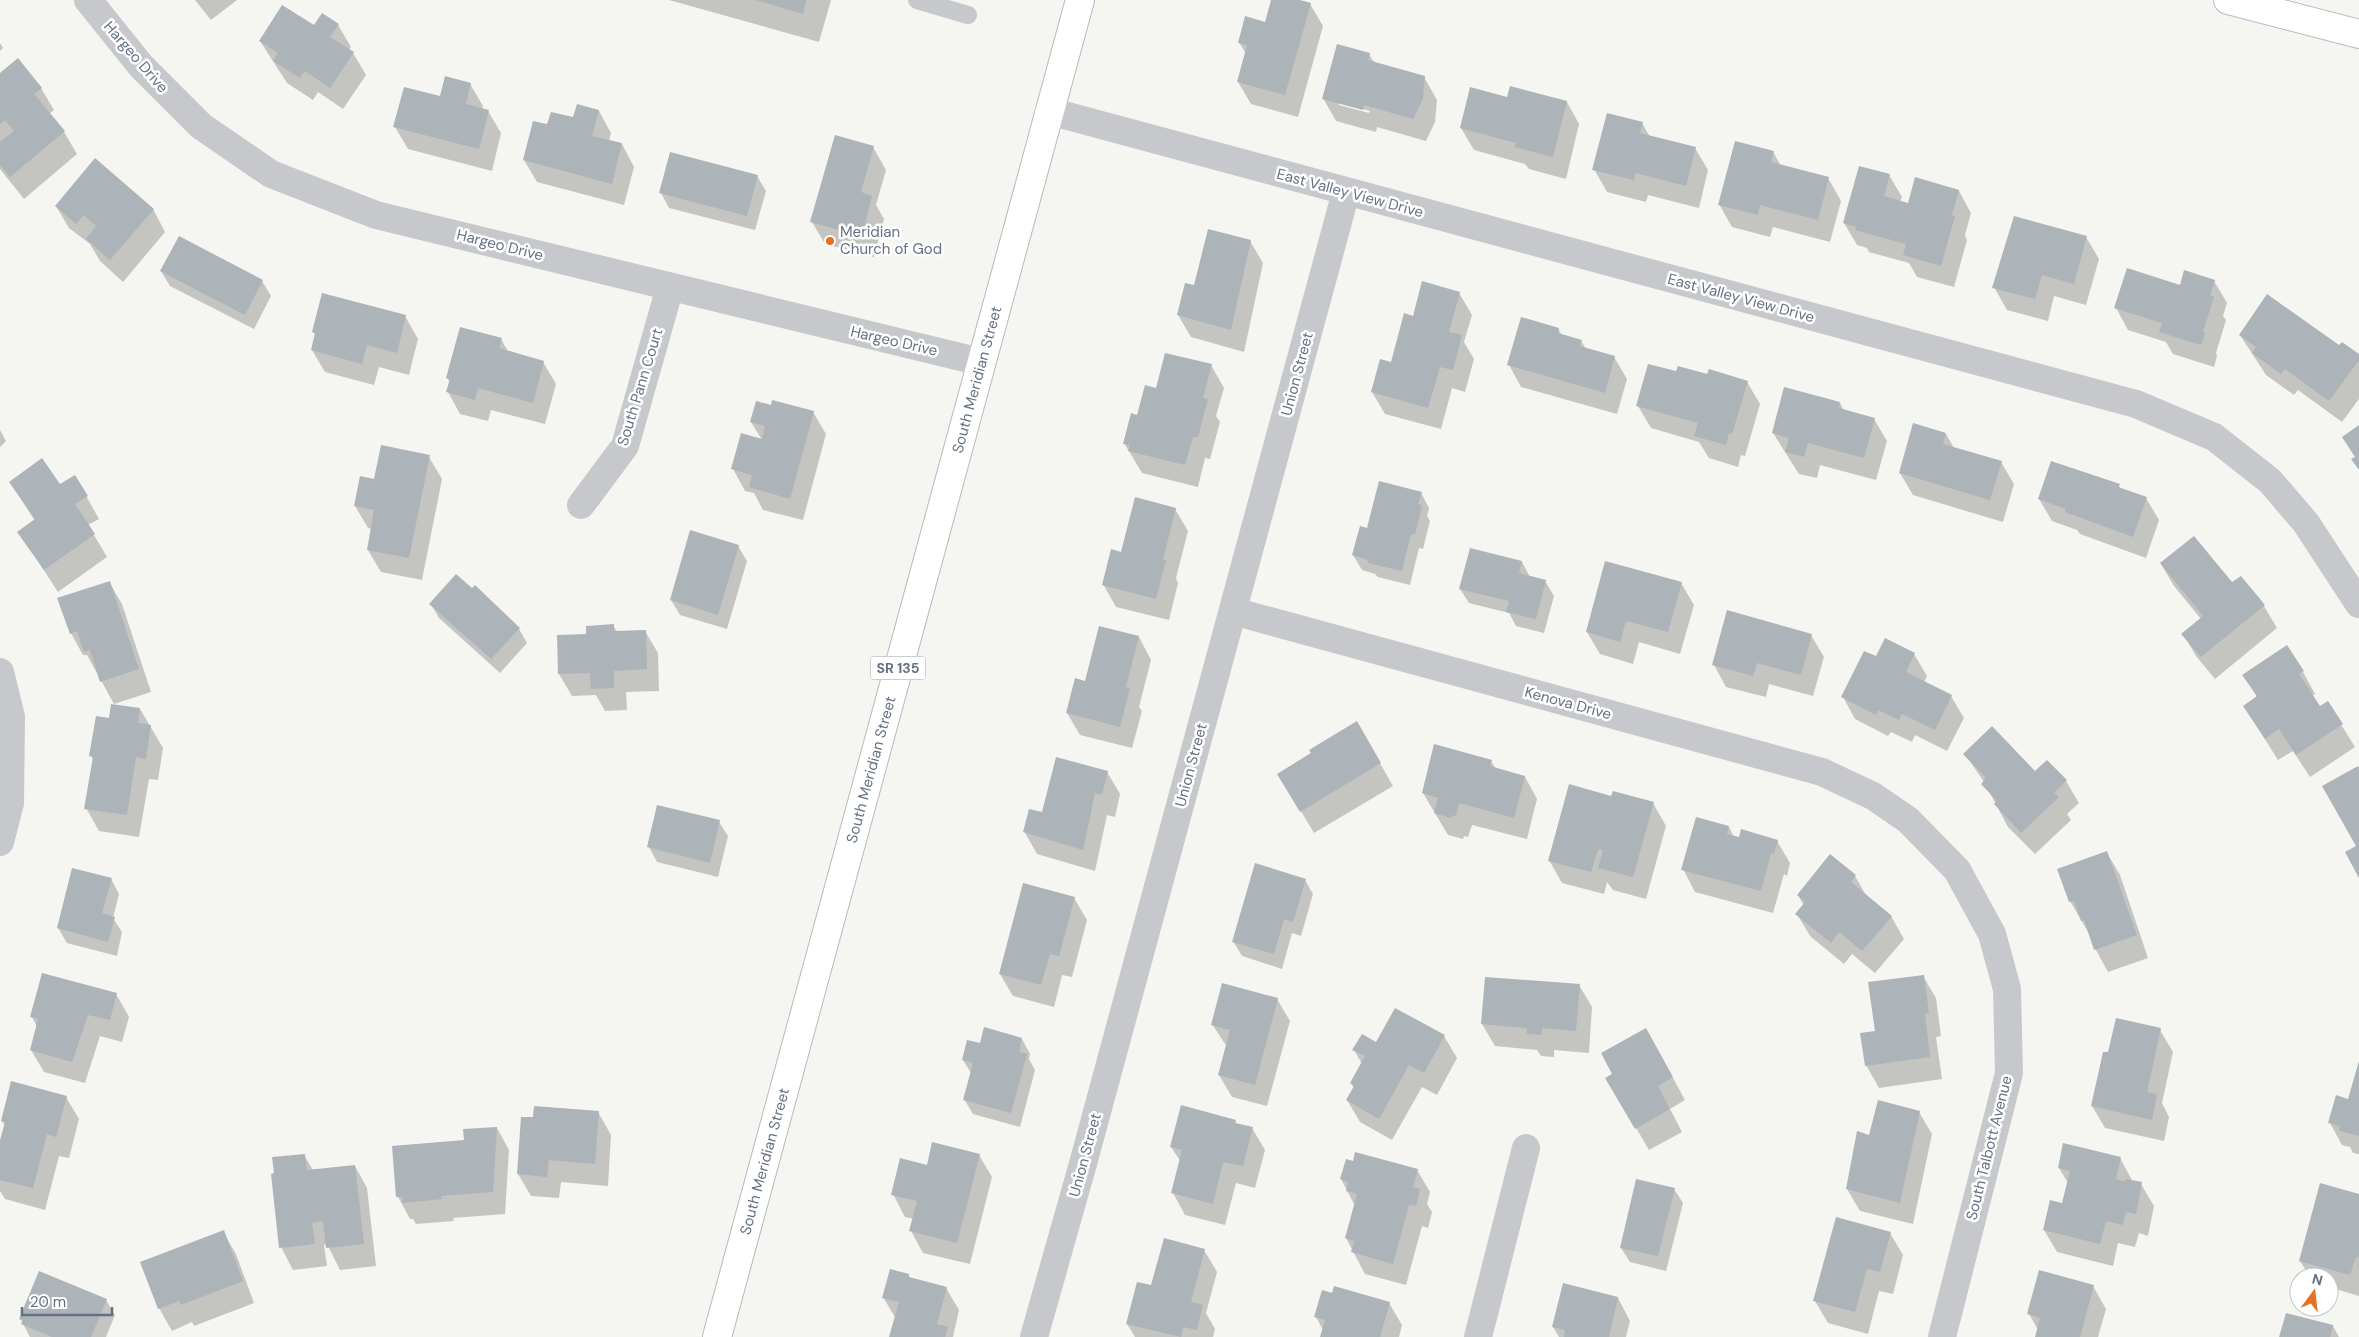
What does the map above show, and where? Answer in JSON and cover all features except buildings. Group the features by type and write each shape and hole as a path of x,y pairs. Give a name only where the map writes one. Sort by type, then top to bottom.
{"main road":[{"name":"South Meridian Street","path":"717,1337 1080,0"},
{"path":"2228,0 2359,34"}],"street":[{"name":"Hargeo Drive","path":"88,0 141,66 201,126 271,174 376,215 981,362"},
{"name":"East Valley View Drive","path":"1049,112 2136,404 2214,437 2270,481 2306,524 2359,604"},
{"name":"Union Street","path":"1034,1337 1346,192"},
{"name":"South Pann Court","path":"581,505 625,446 670,287"},
{"name":"Kenova Drive","path":"1233,611 1822,772 1873,796 1897,812"},
{"path":"0,672 11,718 10,803 0,842"},
{"name":"South Talbott Avenue","path":"1897,812 1908,820 1957,870 1992,934 2007,989 2009,1073 1942,1337"},
{"path":"1478,1337 1526,1148"}],"lane":[{"path":"916,0 968,15"}],"place":[{"name":"Meridian Church of God","path":"830,241"}]}
